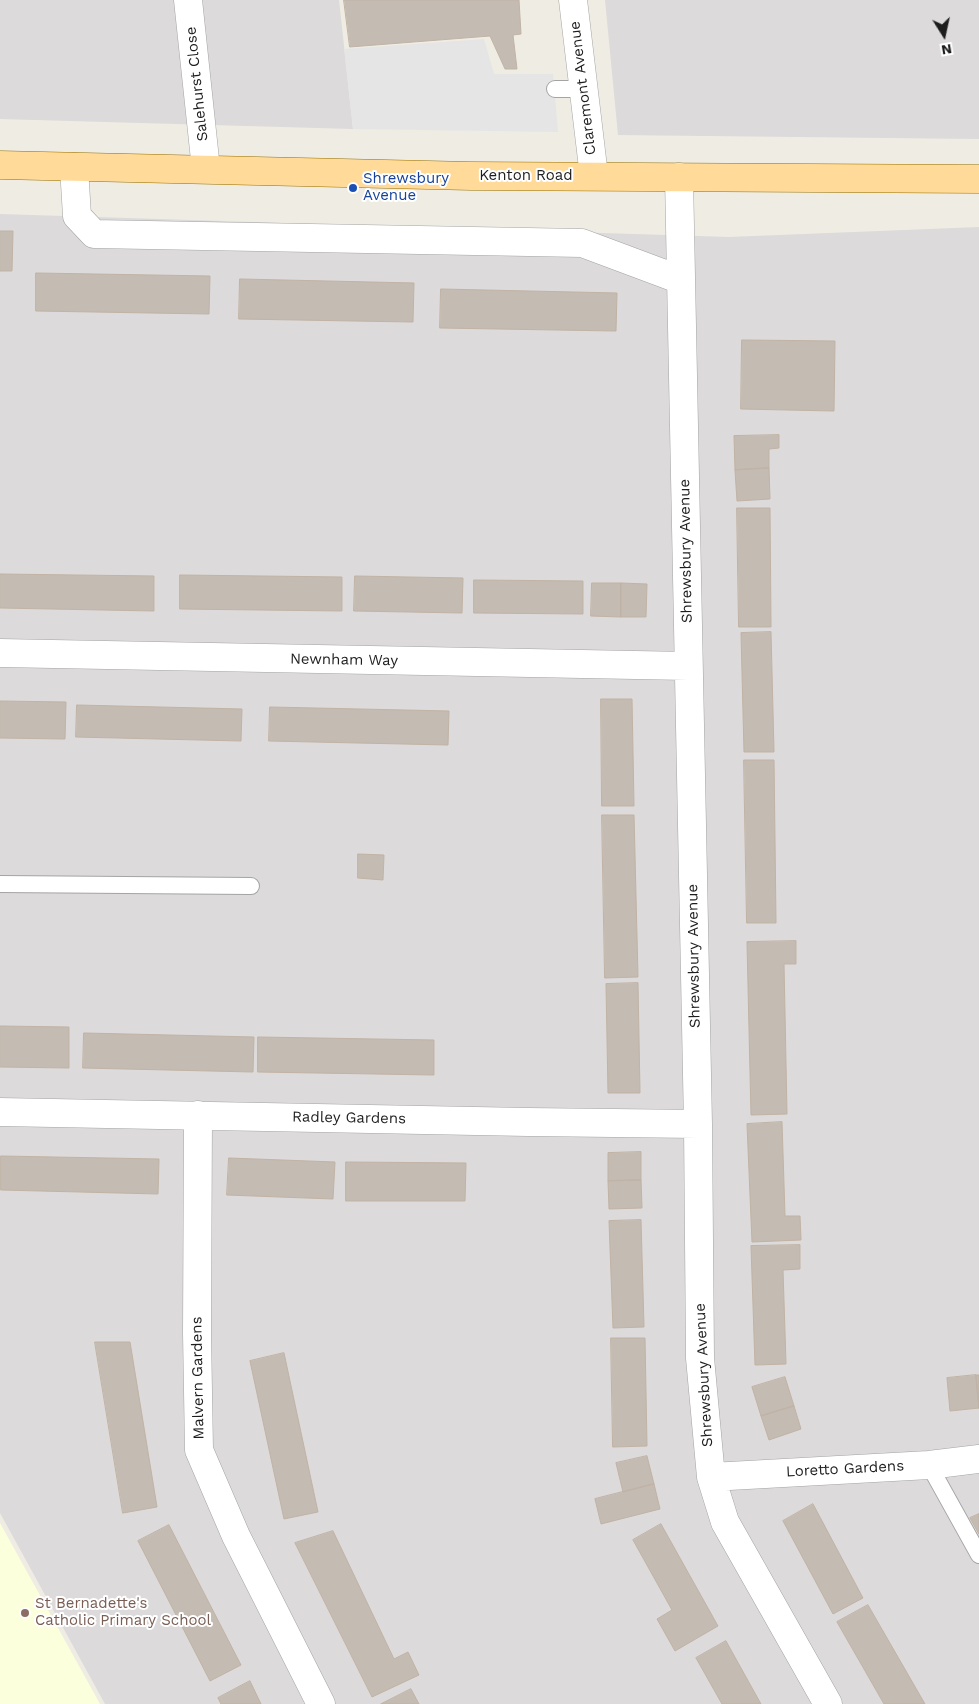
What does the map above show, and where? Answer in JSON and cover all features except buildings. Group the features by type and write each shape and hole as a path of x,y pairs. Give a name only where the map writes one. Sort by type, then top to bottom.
{"main road":[{"name":"Kenton Road","path":"0,165 471,176 979,179"}],"street":[{"name":"Salehurst Close","path":"188,0 206,169"},
{"name":"Claremont Avenue","path":"573,0 594,176"},
{"path":"74,167 77,216 94,234 582,243 681,280"},
{"name":"Shrewsbury Avenue","path":"679,177 698,1124 700,1358 710,1477 725,1522 828,1704"},
{"name":"Newnham Way","path":"0,653 688,666"},
{"name":"Radley Gardens","path":"0,1112 698,1124"},
{"name":"Malvern Gardens","path":"198,1115 197,1333 199,1450 236,1536 321,1704"},
{"name":"Loretto Gardens","path":"710,1477 929,1465 979,1459"}],"lane":[{"path":"555,89 584,89"},
{"path":"0,884 251,886"},
{"path":"929,1465 979,1555"}],"shaded area":[{"path":"0,0 339,0 353,129 0,119"},
{"path":"605,0 979,0 979,139 618,135"},
{"path":"484,39 494,74 553,74 558,132 353,129 344,49"},
{"path":"0,214 729,237 979,227 979,1704 105,1704 0,1513"},
{"name":"St Bernadette's Catholic Primary School","path":"0,1523 100,1704 0,1704"}],"place":[{"name":"Shrewsbury Avenue","path":"353,188"},
{"name":"St Bernadette's Catholic Primary School","path":"25,1613"}]}
